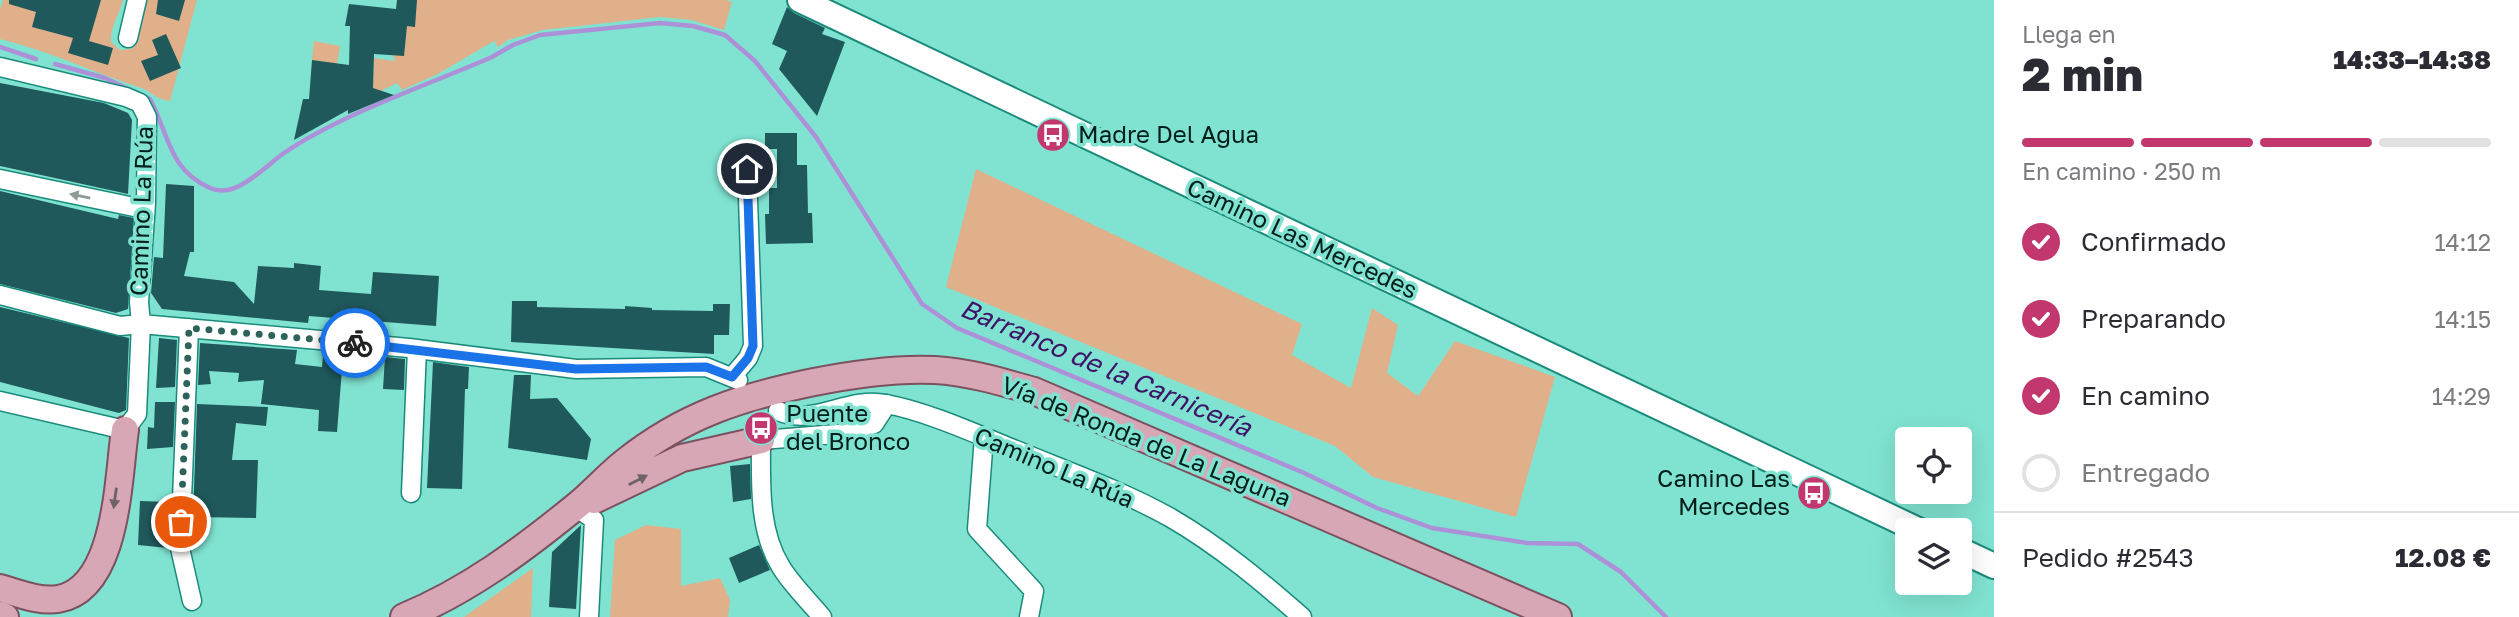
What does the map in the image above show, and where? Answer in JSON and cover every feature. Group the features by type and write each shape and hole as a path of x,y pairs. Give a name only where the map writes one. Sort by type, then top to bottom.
{"main road":[{"name":"Camino Las Mercedes","path":"800,0 1895,519"},
{"name":"Vía de Ronda de La Laguna","path":"404,617 455,593 511,558 576,507 624,463 669,430 711,409 761,393 862,373 937,370 989,378 1034,391 1558,617"},
{"path":"0,588 33,597 58,599 78,590 93,576 105,557 125,430"},
{"path":"576,507 612,493 682,458 761,440"},
{"path":"1972,556 1994,566"}],"street":[{"path":"128,38 137,0"},
{"name":"Camino La Rúa","path":"0,68 126,97 140,103 147,117 146,203 139,302 141,324 417,349 576,369 706,367 735,378 753,346 747,169"},
{"path":"0,179 134,207 146,203"},
{"path":"0,295 120,326 141,324 137,414 125,430 0,401"},
{"path":"189,328 180,548 192,601"},
{"path":"411,493 417,349"},
{"name":"Camino La Rúa","path":"778,411 792,417 809,416 861,402 887,404 984,437 1078,475 1171,518 1249,570 1302,617"},
{"path":"822,617 780,567 768,534 761,494 761,440 849,433 874,424 887,404"},
{"path":"984,437 977,529 1034,590 1029,617"},
{"path":"576,507 594,520 589,617"}],"shaded area":[{"path":"3,0 123,0 111,37 111,42 120,50 131,49 139,40 137,28 143,0 197,0 170,101 141,88 0,39 0,9"},
{"path":"397,0 732,2 724,30 691,20 660,17 543,30 508,40 498,47 494,41 436,75 402,90 397,83 381,91 373,88 374,58 395,61 393,55"},
{"path":"314,41 340,46 337,64 312,60"},
{"path":"976,169 1302,324 1292,355 1351,388 1372,308 1398,325 1387,373 1418,396 1455,341 1555,377 1516,517 1373,477 1335,446 946,287"},
{"path":"646,525 681,529 681,586 720,578 730,600 728,617 610,617 615,540"},
{"path":"533,568 531,617 464,617"}],"building":[{"path":"9,0 101,0 89,41 113,48 108,65 68,53 73,38 32,27 36,12 9,4"},
{"path":"158,0 185,0 179,21 156,14"},
{"path":"397,0 417,0 415,27 407,26 404,56 374,54 373,88 394,95 348,114 348,110 294,140 303,99 309,99 312,60 349,65 350,26 345,26 349,4 396,9"},
{"path":"787,7 825,28 822,34 845,42 817,116 779,69 787,51 772,44"},
{"path":"166,34 181,68 150,81 141,61 158,55 152,40"},
{"path":"0,83 104,103 128,113 132,120 128,194 0,166"},
{"path":"765,133 797,133 797,165 807,165 808,213 812,213 813,243 766,244 765,214 769,214 769,188 777,188 777,149 765,149"},
{"path":"166,184 194,186 194,252 190,252 184,276 234,282 254,304 258,266 294,268 294,263 321,266 319,290 371,294 373,272 439,276 436,326 309,316 308,323 162,309 151,293 154,257 163,258"},
{"path":"0,191 118,219 119,215 134,218 128,309 116,313 0,284"},
{"path":"512,301 537,301 537,307 625,309 625,306 652,310 713,311 713,304 730,304 729,335 714,335 714,354 511,342"},
{"path":"0,307 129,338 126,410 119,413 0,382"},
{"path":"159,338 177,340 175,387 156,388"},
{"path":"200,343 297,350 295,364 322,367 323,355 343,357 337,432 318,431 319,410 261,404 264,380 238,382 239,373 209,371 211,384 198,385"},
{"path":"385,357 405,359 404,390 383,389"},
{"path":"433,362 469,367 468,389 465,389 462,489 427,488"},
{"path":"514,375 531,375 530,399 557,398 591,439 587,460 508,448"},
{"path":"155,402 175,402 173,447 147,449 148,427 154,428"},
{"path":"197,404 268,407 266,426 236,423 232,460 258,460 256,518 193,517"},
{"path":"750,464 751,499 733,502 730,466"},
{"path":"140,501 170,502 168,548 138,545"},
{"path":"581,525 576,609 549,607 552,552"},
{"path":"759,545 770,570 739,583 729,558"}],"waterway":[{"name":"Barranco de la Carnicería","path":"55,64 105,78 150,99 178,161 196,180 220,190 240,186 284,153 332,125 540,35 660,23 693,26 725,35 755,61 816,137 922,304 957,328 1302,472 1377,508 1432,528 1527,543 1578,544 1621,572 1666,617"},
{"name":"Barranco de la Carnicería","path":"0,47 36,59"}],"way so far":[{"path":"181,522 189,328 355,343"}],"place":[{"name":"Madre Del Agua","path":"1053,135"},
{"name":"Puente del Bronco","path":"761,428"},
{"name":"Camino Las Mercedes","path":"1814,493"}],"route":[{"path":"355,343 576,369 668,370 706,367 732,377 748,358 753,346 747,169"}]}
